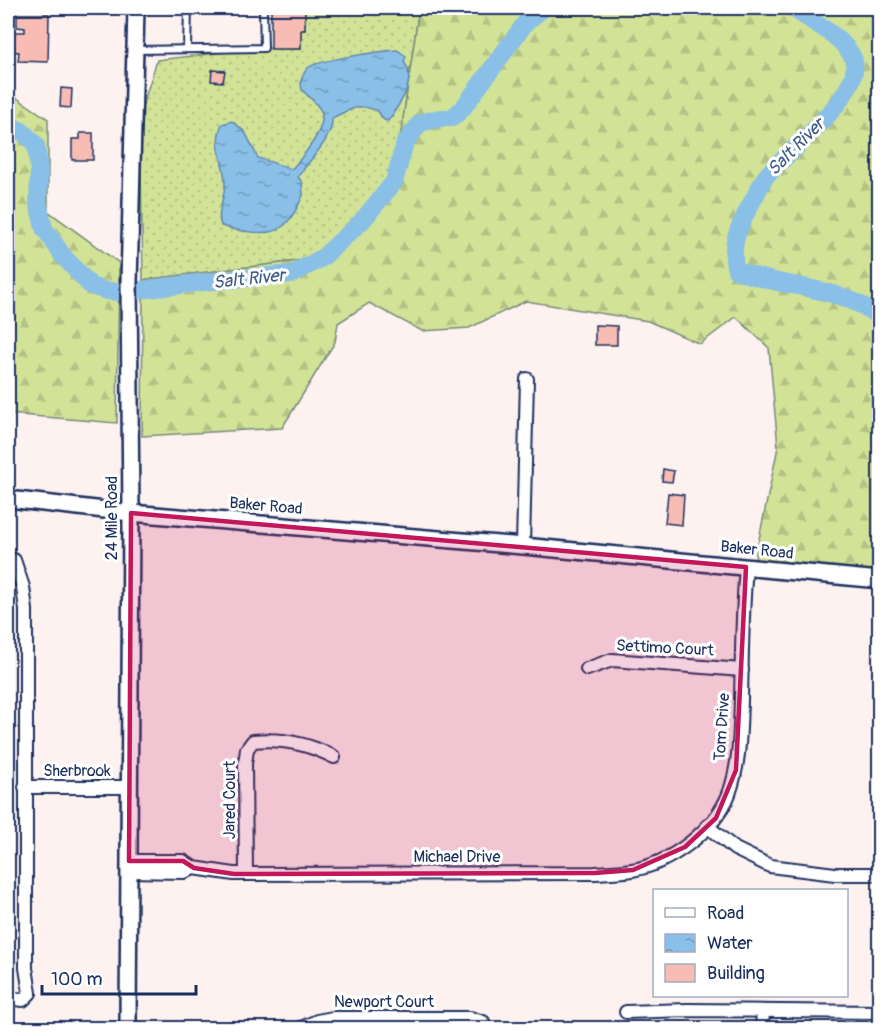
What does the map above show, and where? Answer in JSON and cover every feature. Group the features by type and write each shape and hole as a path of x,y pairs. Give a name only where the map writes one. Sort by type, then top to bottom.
{"street":[{"name":"24 Mile Road","path":"128,1029 131,513 129,283 136,8"},
{"path":"523,546 527,379"},
{"name":"Baker Road","path":"8,499 131,513 523,546 879,580"},
{"path":"8,998 18,1000 27,997 30,993 26,968 26,610 23,587 14,560"},
{"name":"Tom Drive","path":"707,826 716,818 729,795 736,770 740,736 746,567"},
{"name":"Settimo Court","path":"587,669 612,660 742,670"},
{"name":"Jared Court","path":"246,873 245,764 247,749 253,741 271,739 315,747 334,757"},
{"name":"Sherbrook","path":"25,787 129,787"},
{"path":"707,826 735,849 770,866 835,874 879,874"},
{"name":"Michael Drive","path":"129,866 184,872 194,868 234,874 595,873 633,870 657,863 685,847 707,826"},
{"path":"762,1029 763,1011"},
{"path":"626,1012 879,1011"},
{"name":"Newport Court","path":"301,1029 317,1021 333,1018 470,1018 483,1022 484,1029"}],"lane":[{"path":"187,48 188,8"},
{"path":"135,50 264,48 263,8"}],"highlighted area":[{"path":"131,513 746,567 736,770 716,818 685,847 633,870 595,873 234,874 194,868 183,861 129,861"}],"green space":[{"path":"304,8 419,8 394,182 322,258 143,280 140,114 157,60 264,48 300,49 301,30 305,30"},
{"path":"419,8 879,8 879,581 753,568 778,447 769,348 736,317 700,344 648,321 526,301 469,328 422,331 369,303 338,323 335,342 282,428 142,436 143,280 322,258 394,182"},
{"path":"8,92 48,119 48,211 119,263 117,423 8,414"}],"water":[{"path":"397,50 406,56 404,62 409,77 405,93 397,108 388,121 384,120 377,110 363,107 354,108 332,119 329,134 298,177 302,182 303,195 294,212 282,227 261,233 221,226 220,210 225,184 218,140 222,124 232,121 245,132 258,158 292,169 313,142 321,126 321,111 302,90 302,78 308,68 336,59"}],"building":[{"path":"271,8 305,9 305,30 301,30 301,49 271,49"},
{"path":"17,14 49,14 48,62 18,61 19,52 8,51 8,32 25,32 25,28 17,27"},
{"path":"212,70 225,71 223,82 211,81"},
{"path":"61,88 72,89 71,108 60,107"},
{"path":"80,133 93,133 93,160 72,160 72,139 80,139"},
{"path":"595,325 617,326 617,345 595,345"},
{"path":"663,469 674,471 672,482 662,481"},
{"path":"668,493 684,495 682,525 665,523"}],"waterway":[{"name":"Salt River","path":"8,125 22,131 36,145 39,170 38,203 44,228 63,256 91,286 106,291 123,292 292,274 322,258 362,221 394,182 405,143 420,123 440,118 452,118 463,108 526,22 544,8"},
{"name":"Salt River","path":"793,8 825,29 847,48 852,56 854,70 849,85 839,102 764,179 745,215 735,241 736,270 772,281 830,293 865,307 880,318"}]}
